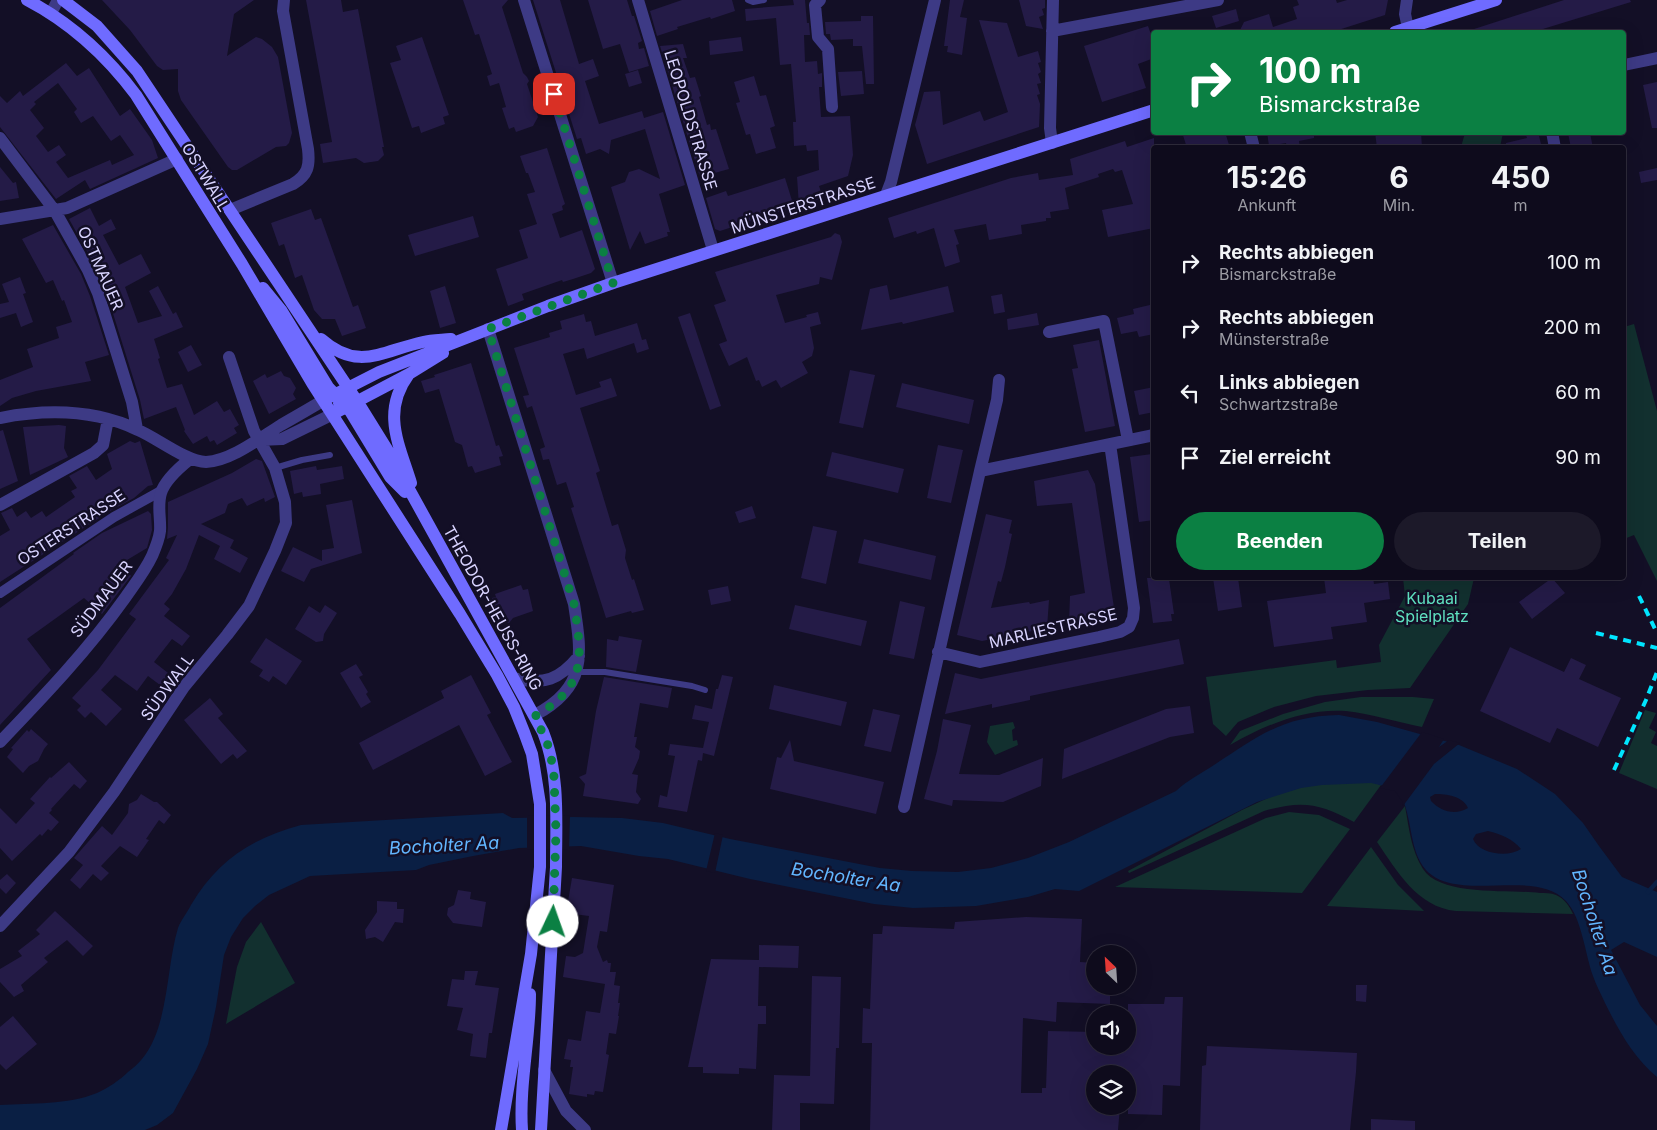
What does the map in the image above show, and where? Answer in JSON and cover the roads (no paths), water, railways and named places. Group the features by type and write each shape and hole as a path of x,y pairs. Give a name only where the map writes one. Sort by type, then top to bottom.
{"main road":[{"name":"OSTWALL","path":"27,0 51,13 87,40 121,75 146,109 242,264 329,397"},
{"name":"OSTWALL","path":"63,0 97,26 126,57 148,87 348,388"},
{"path":"1402,30 1496,0"},
{"name":"MÜNSTERSTRASSE","path":"329,397 379,372 613,283 1151,111"},
{"name":"OSTWALL","path":"307,327 331,348 355,358 373,356 424,342 466,338"},
{"name":"MÜNSTERSTRASSE","path":"333,414 409,374 466,338"},
{"path":"409,374 400,390 393,413 395,430 418,505"},
{"path":"348,388 351,412 390,477 418,505"},
{"path":"329,397 334,401 351,404"},
{"name":"THEODOR-HEUSS-RING","path":"329,397 333,414 460,614 509,699 532,754 540,804 540,867 531,954 501,1130"},
{"name":"THEODOR-HEUSS-RING","path":"418,505 544,732 552,757 556,804 556,867 541,1130"},
{"path":"522,1130 522,1101 530,1016 531,954"}],"street":[{"path":"51,13 58,0"},
{"path":"230,210 293,184 301,179 308,170 308,149 283,11 284,0"},
{"path":"524,0 613,283"},
{"name":"LEOPOLDSTRASSE","path":"639,0 713,250"},
{"path":"820,0 815,5 818,37 828,49 832,107"},
{"path":"886,195 935,0"},
{"path":"1052,142 1050,128 1054,0"},
{"path":"1052,31 1218,0"},
{"path":"1407,0 1405,14 1408,28"},
{"path":"1626,65 1657,58"},
{"name":"OSTMAUER","path":"0,138 55,211 77,249 98,293 132,402 137,429"},
{"path":"0,219 67,208 177,159"},
{"path":"1049,332 1104,321 1128,440"},
{"path":"488,329 574,604 579,633 577,672 570,687 564,695 535,716"},
{"name":"SÜDWALL","path":"0,926 68,852 114,792 184,687 249,606 286,523 285,502 275,468 259,440 244,404 229,357"},
{"path":"904,807 938,652 998,400 999,380"},
{"path":"0,418 42,412 73,412 108,419 137,429 190,459 206,462 222,459 259,440 329,397"},
{"path":"259,440 282,439 333,414"},
{"path":"0,505 94,454 104,445 108,419"},
{"path":"980,471 1151,436"},
{"name":"MARLIESTRASSE","path":"938,652 980,662 1106,636 1120,632 1129,626 1133,618 1134,608 1110,444"},
{"path":"161,491 173,475 190,459"},
{"name":"OSTERSTRASSE","path":"0,593 114,517 161,491"},
{"name":"SÜDMAUER","path":"0,742 88,645 112,615 150,559 160,531 159,503 161,491"},
{"path":"514,678 528,682 551,679 560,675 579,656"},
{"path":"544,1070 566,1111 585,1130"}],"lane":[{"path":"748,0 753,2 764,0"},
{"path":"275,468 302,460 330,455"},
{"path":"577,672 605,672 692,686 705,690"}],"water":[{"name":"Bocholter Aa","path":"1339,715 1377,722 1459,745 1517,769 1555,794 1583,823 1622,877 1657,892 1657,957 1624,942 1611,950 1640,1005 1657,1026 1657,1077 1634,1052 1610,1013 1593,976 1576,917 1566,901 1552,891 1535,887 1516,885 1476,886 1440,880 1426,870 1420,861 1413,841 1406,809 1397,789 1371,783 1301,788 1257,802 1079,891 1055,889 1028,897 976,906 913,908 874,904 750,879 668,859 581,846 519,848 429,865 416,870 310,876 269,895 243,918 231,937 224,955 208,1044 173,1113 157,1125 145,1130 0,1130 0,1105 49,1103 86,1097 110,1086 139,1063 151,1046 157,1031 166,996 178,928 191,905 212,876 237,853 283,830 301,825 503,813 512,818 622,818 663,823 730,839 880,868 958,872 991,868 1028,858 1069,842 1176,791 1244,745 1272,729 1302,719","holes":["1435,794 1458,798 1468,808 1458,812 1443,810 1431,801 1430,797","1488,831 1506,837 1521,849 1502,854 1481,848 1473,839 1476,834"]}],"waterway":[{"path":"1648,892 1657,882"}],"railway":[{"path":"1639,596 1657,633"},
{"path":"1596,633 1657,648"},
{"path":"1614,770 1657,672"}],"park label":[{"name":"Kubaai Spielplatz","path":"1432,607"}]}
